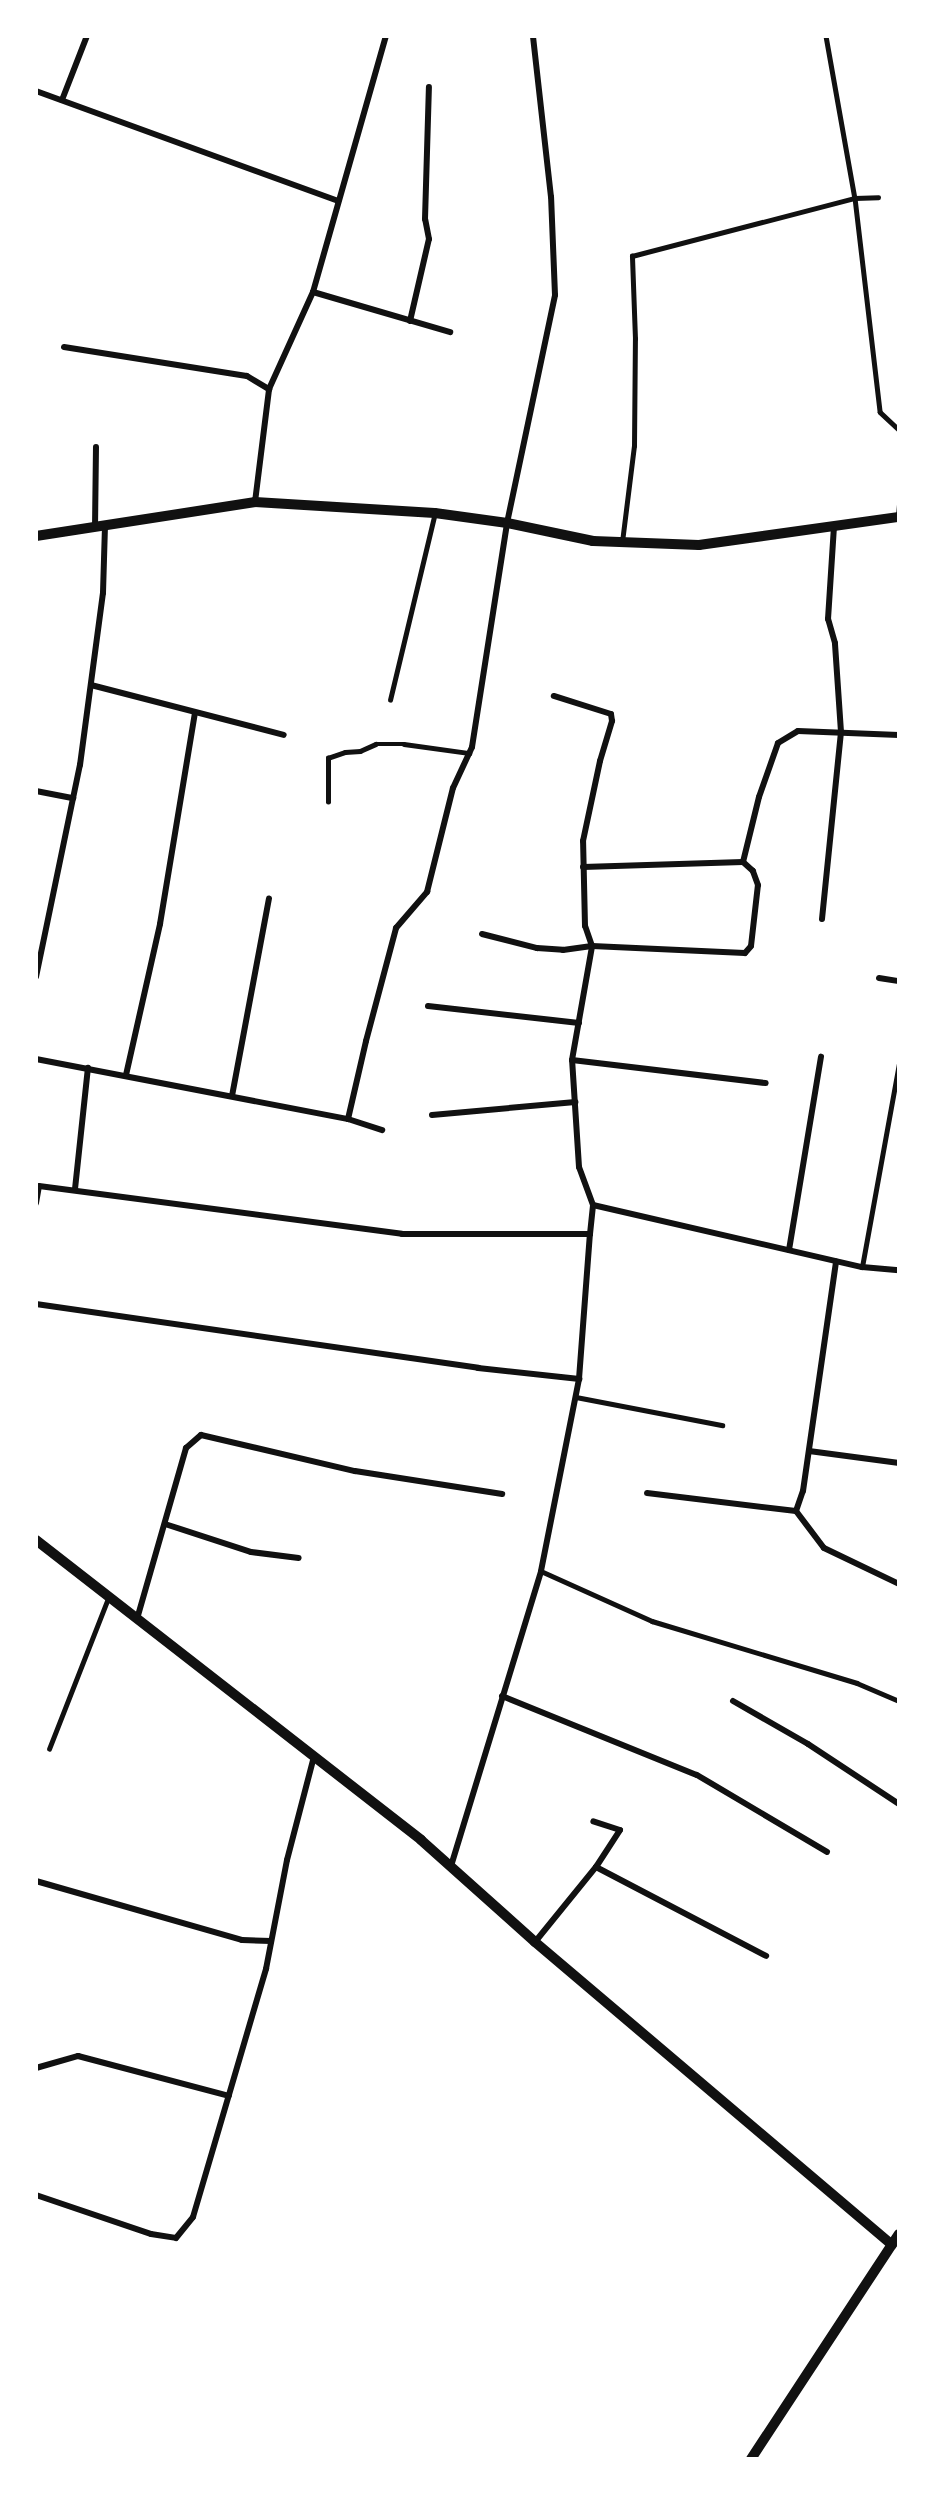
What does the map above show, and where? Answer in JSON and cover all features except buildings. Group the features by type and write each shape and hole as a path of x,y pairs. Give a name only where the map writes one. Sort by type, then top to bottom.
{"street":[{"path":"62,100 87,36"},
{"path":"255,502 269,389 313,292 386,36"},
{"path":"348,1119 396,928 428,892 453,788 472,747 507,523 555,295 551,197 533,36"},
{"path":"410,321 429,239 425,219 429,87"},
{"path":"36,91 338,201"},
{"path":"313,292 450,332"},
{"path":"64,347 247,376 269,389"},
{"path":"36,977 73,798 103,593 96,447"},
{"path":"36,536 100,528 255,502 435,513 507,523 593,541 699,545 899,517"},
{"path":"822,919 841,732 835,643 828,619 834,526"},
{"path":"91,685 284,735"},
{"path":"451,1866 541,1570 579,1379 593,1205 579,1167 572,1060 592,946 585,926 583,841 600,761 612,720 611,714 554,696"},
{"path":"126,1075 160,924 195,713"},
{"path":"743,862 759,797 778,743 798,731 899,735"},
{"path":"36,791 73,798"},
{"path":"482,934 537,948 563,950 592,946 745,953 751,945 758,885 753,872 743,862 584,867"},
{"path":"232,1096 269,898"},
{"path":"879,978 899,981"},
{"path":"428,1006 579,1023"},
{"path":"789,1250 821,1057"},
{"path":"36,1059 348,1119 382,1130"},
{"path":"572,1060 766,1083"},
{"path":"75,1189 88,1068"},
{"path":"432,1115 575,1102"},
{"path":"36,1203 39,1186 402,1234 590,1234"},
{"path":"593,1205 862,1267 899,1270"},
{"path":"796,1511 803,1491 836,1261"},
{"path":"36,1304 478,1368 579,1379"},
{"path":"137,1619 186,1448 201,1436 355,1471 502,1494"},
{"path":"809,1451 899,1463"},
{"path":"647,1493 796,1511 824,1548 899,1584"},
{"path":"165,1524 251,1552 299,1558"},
{"path":"36,1540 421,1840 535,1942 892,2246"},
{"path":"502,1696 697,1775 827,1852"},
{"path":"733,1701 808,1744 899,1804"},
{"path":"36,2194 151,2234 176,2238 193,2217 271,1941 287,1860 314,1756"},
{"path":"535,1942 596,1867 620,1830 593,1821"},
{"path":"596,1867 766,1956"},
{"path":"36,1881 242,1940 271,1941"},
{"path":"36,2068 78,2056 229,2096"},
{"path":"751,2459 899,2234"}],"lane":[{"path":"826,36 855,198 880,412 899,430"},
{"path":"622,542 634,446 635,339 632,256 855,198 878,197"},
{"path":"899,504 899,517"},
{"path":"390,700 435,513"},
{"path":"328,802 328,758 360,751 376,744 404,744 469,753"},
{"path":"862,1267 899,1063"},
{"path":"576,1396 722,1425"},
{"path":"541,1570 652,1621 857,1683 899,1701"},
{"path":"50,1749 109,1596"}]}
